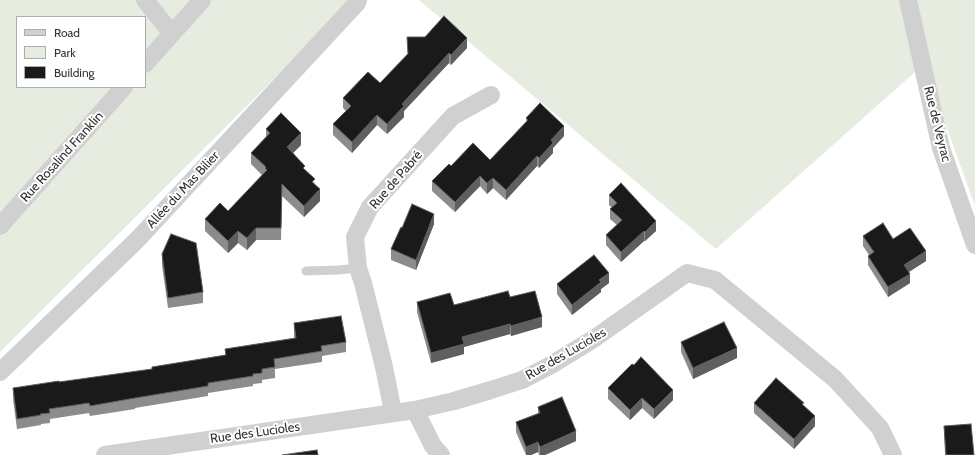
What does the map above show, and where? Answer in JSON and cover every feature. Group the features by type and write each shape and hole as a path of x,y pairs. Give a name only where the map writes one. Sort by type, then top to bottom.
{"street":[{"path":"145,0 172,34"},
{"path":"146,63 202,0"},
{"name":"Allée du Mas Bilier","path":"0,372 137,240 358,0"},
{"name":"Rue de Veyrac","path":"908,0 940,148 975,245"},
{"name":"Rue Rosalind Franklin","path":"0,226 123,88"},
{"name":"Rue de Pabré","path":"394,412 384,366 358,268 356,237 370,207 453,116 491,95"},
{"name":"Rue des Lucioles","path":"105,455 415,410 454,401 491,390 522,380 551,365 595,338 687,273 715,280 835,378 880,428 893,455"},
{"path":"415,410 433,446 440,455"}],"lane":[{"path":"306,271 358,268"}],"green space":[{"path":"0,0 353,0 0,352"},
{"path":"419,0 975,0 975,206 924,64 716,249"}],"building":[{"path":"444,16 467,38 451,55 449,53 402,104 404,106 387,124 377,115 352,142 333,124 351,106 343,98 368,72 380,83 408,54 407,37 425,37"},
{"path":"540,103 564,126 551,140 553,143 539,158 537,156 506,190 493,178 487,183 480,176 455,202 432,181 449,164 451,166 473,143 490,160 528,120 526,118"},
{"path":"281,113 301,133 287,147 305,166 303,168 315,179 312,182 320,189 304,206 282,184 281,228 256,228 247,238 238,231 228,241 205,219 220,203 228,211 267,170 265,168 266,167 251,153 270,133 266,129"},
{"path":"621,183 656,221 621,252 606,235 622,220 610,209 617,203 609,195"},
{"path":"412,204 434,214 416,260 391,249"},
{"path":"883,223 893,239 910,228 926,251 904,265 910,274 888,287 868,256 874,252 863,236"},
{"path":"171,234 196,243 203,292 168,298 162,254"},
{"path":"594,255 609,273 599,280 601,282 572,305 557,284"},
{"path":"508,291 510,297 535,291 542,317 511,326 510,324 462,337 464,344 431,353 417,302 450,293 454,305"},
{"path":"341,316 346,342 321,346 322,351 274,359 275,367 262,369 262,373 253,374 253,376 208,383 208,386 90,406 89,403 49,409 50,413 17,419 13,388 152,369 152,367 226,355 225,349 296,338 294,323"},
{"path":"724,322 737,348 693,368 681,342"},
{"path":"641,357 673,390 654,409 642,398 630,410 608,388"},
{"path":"776,378 804,403 802,404 815,416 794,439 754,403"},
{"path":"562,397 576,431 540,447 538,442 526,447 516,422 540,413 538,407"},
{"path":"971,424 974,455 946,455 944,426"},
{"path":"317,450 318,455 282,455"}]}
